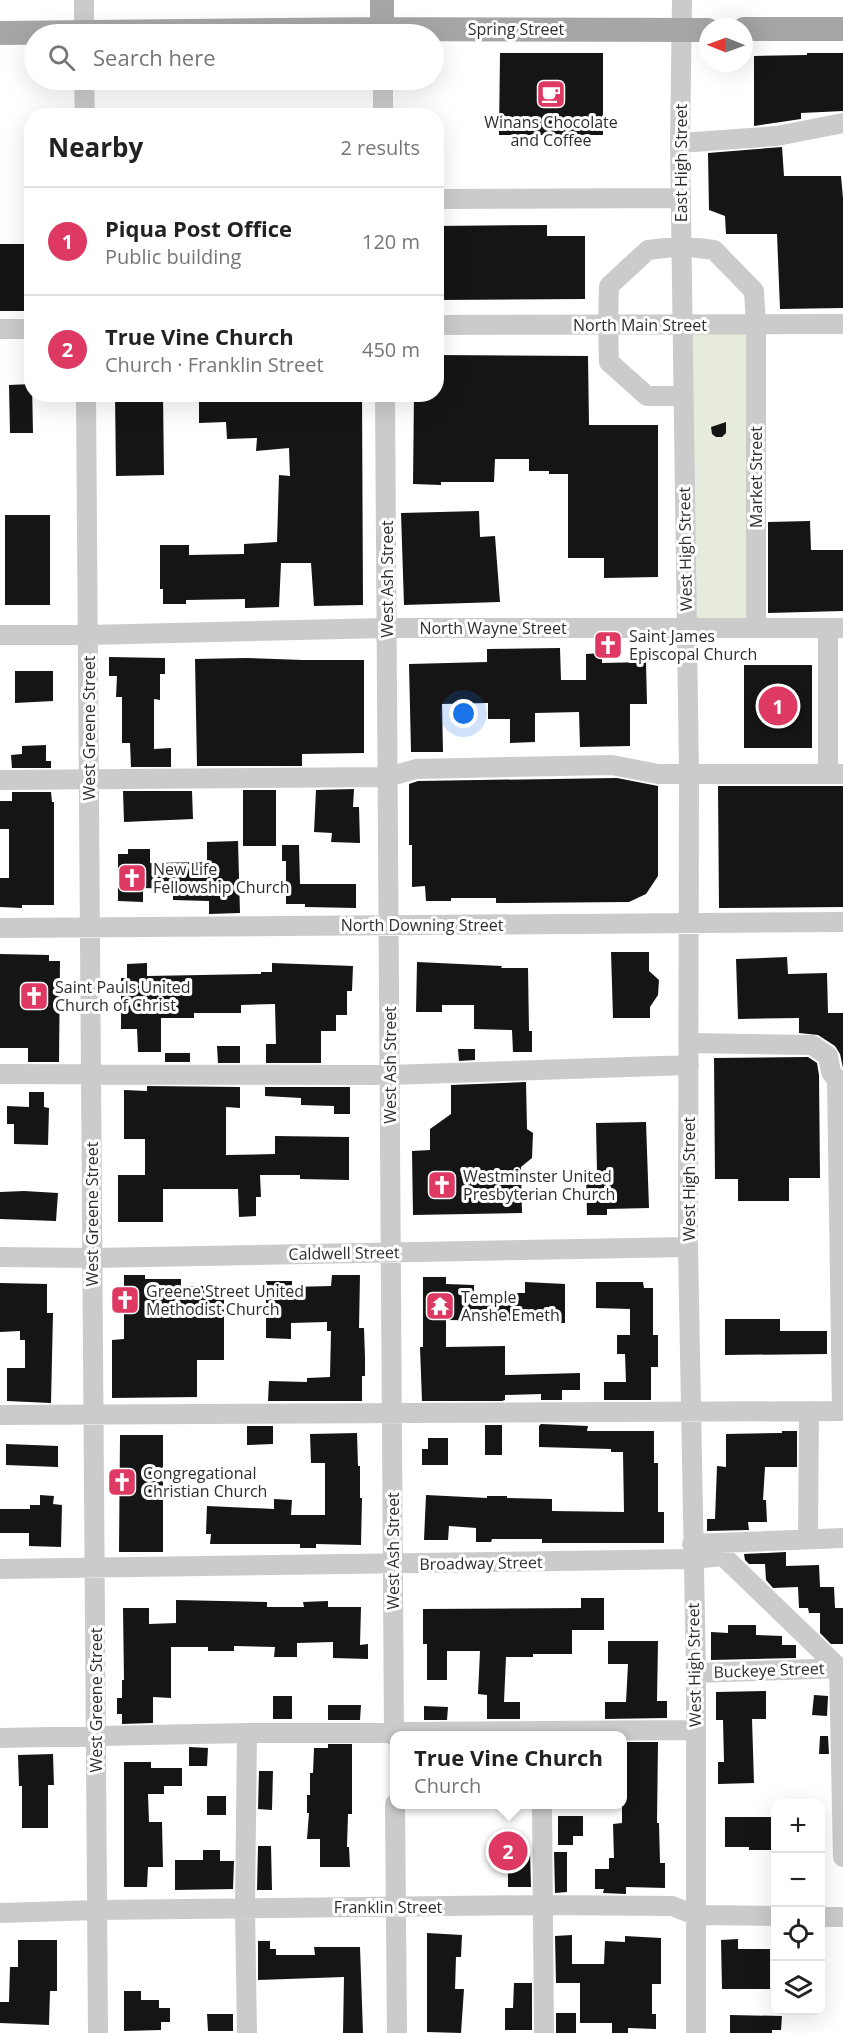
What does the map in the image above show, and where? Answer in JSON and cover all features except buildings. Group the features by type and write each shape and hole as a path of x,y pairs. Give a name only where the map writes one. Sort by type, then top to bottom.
{"main road":[{"path":"382,0 382,24"},
{"path":"753,29 843,29"},
{"name":"Spring Street","path":"444,32 699,30"},
{"name":"Spring Street","path":"0,33 24,33"}],"street":[{"path":"84,0 84,24"},
{"name":"East High Street","path":"682,0 680,143 682,325"},
{"path":"84,90 85,108"},
{"path":"383,90 383,108"},
{"path":"680,143 777,136 843,123"},
{"path":"444,199 681,198"},
{"name":"Market Street","path":"683,396 647,396 609,362 609,286 648,250 682,246 714,250 754,291 756,628"},
{"name":"North Main Street","path":"444,325 843,324"},
{"name":"West High Street","path":"682,325 689,774 688,1248 696,1673 696,2033"},
{"path":"0,329 24,329"},
{"name":"West Greene Street","path":"87,402 98,2033"},
{"name":"West Ash Street","path":"385,402 394,1731"},
{"name":"North Wayne Street","path":"0,635 387,628 835,628"},
{"path":"0,780 388,777 416,769 612,765 658,774 836,774 835,628"},
{"name":"North Downing Street","path":"0,928 843,922"},
{"path":"0,1415 842,1411 840,1080 831,1072 828,1056 812,1045 689,1043"},
{"path":"0,1074 390,1075 689,1065"},
{"name":"Caldwell Street","path":"0,1257 92,1258 688,1248"},
{"path":"808,1539 809,1411"},
{"path":"692,1551 808,1539 843,1538"},
{"name":"Broadway Street","path":"0,1569 393,1564 692,1551 723,1556 842,1669"},
{"path":"842,1669 843,1857"},
{"name":"Buckeye Street","path":"696,1673 842,1669"},
{"path":"627,1731 696,1730"},
{"path":"247,1734 245,1908 247,2033"},
{"path":"0,1738 390,1734"},
{"path":"395,1809 397,2033"},
{"path":"542,1809 544,2033"},
{"name":"Franklin Street","path":"0,1913 542,1905 672,1906 696,1915 771,1916"},
{"path":"825,1917 843,1917"}],"shaded area":[{"path":"682,325 756,326 756,628 686,628"}],"place":[{"name":"Winans Chocolate and Coffee","path":"551,94"},
{"name":"Saint James Episcopal Church","path":"608,645"},
{"name":"Piqua Post Office","path":"778,706"},
{"name":"New Life Fellowship Church","path":"132,878"},
{"name":"Saint Pauls United Church of Christ","path":"34,996"},
{"name":"Westminster United Presbyterian Church","path":"442,1185"},
{"name":"Greene Street United Methodist Church","path":"125,1300"},
{"name":"Temple Anshe Emeth","path":"440,1306"},
{"name":"Congregational Christian Church","path":"122,1482"},
{"name":"True Vine Church","path":"508,1851"}]}
